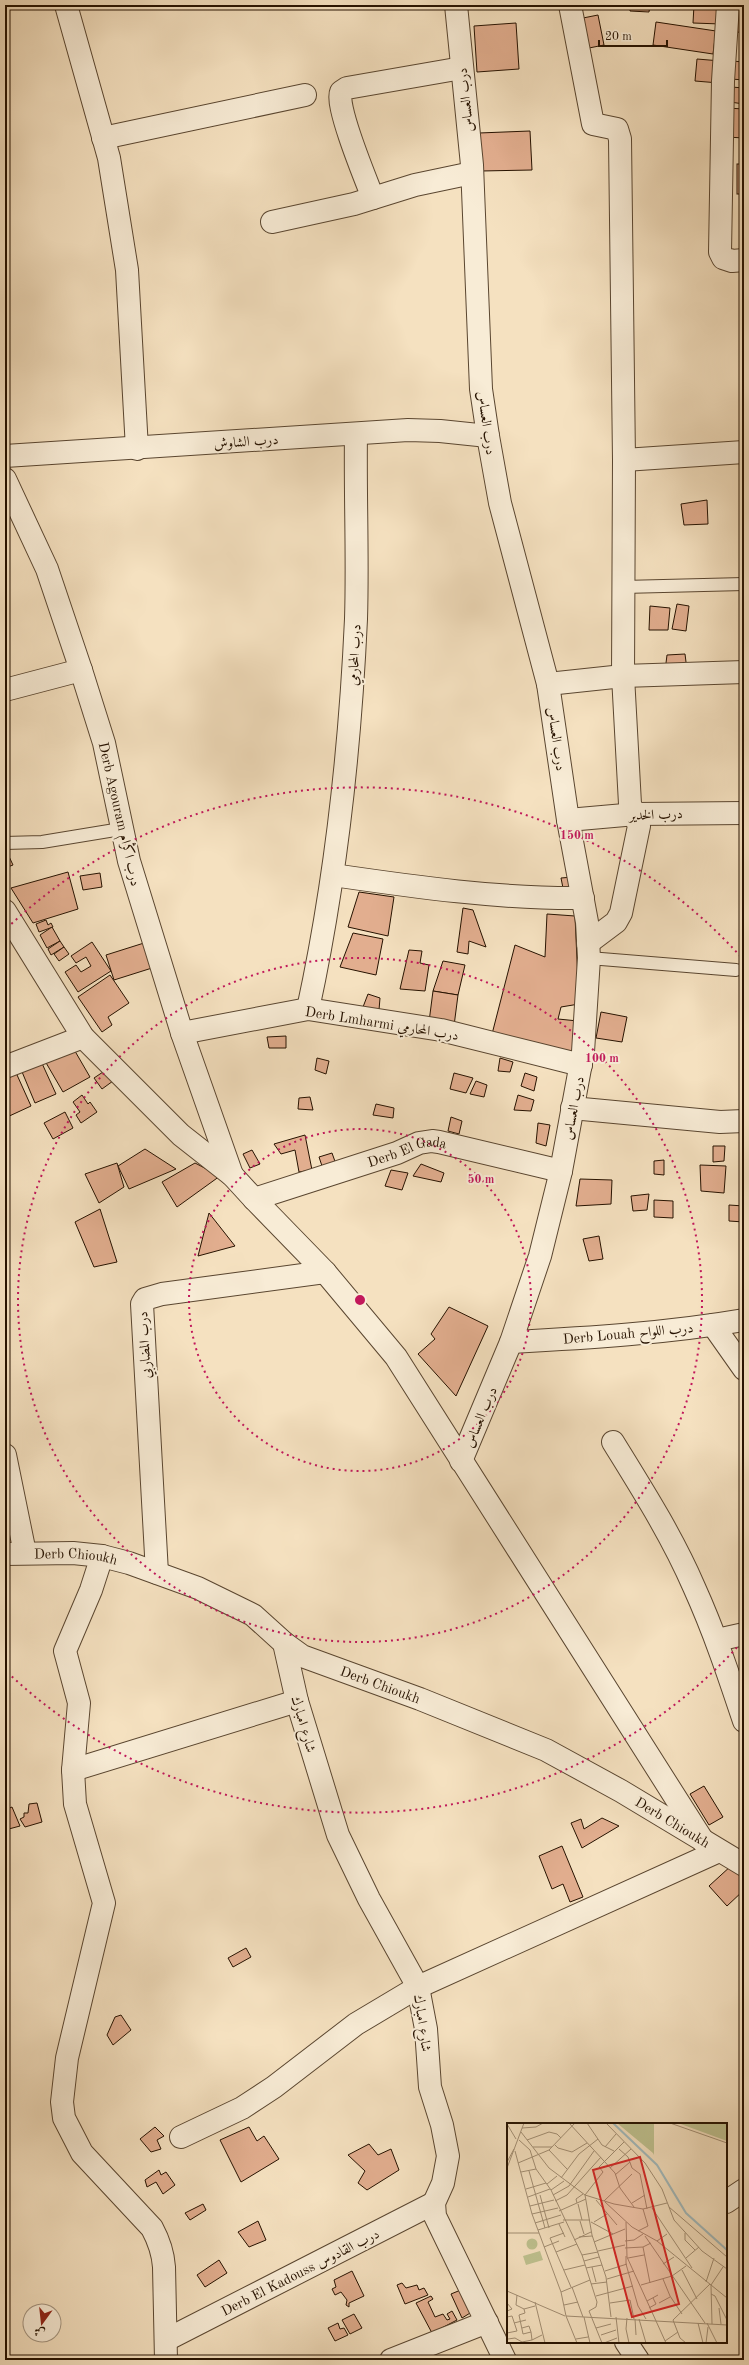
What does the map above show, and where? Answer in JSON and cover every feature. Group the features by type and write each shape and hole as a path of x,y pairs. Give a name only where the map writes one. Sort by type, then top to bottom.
{"street":[{"path":"66,5 109,158 127,270 137,449"},
{"name":"درب العساس","path":"456,5 472,172 480,368 488,436 500,503 548,684 568,820 582,898 588,950 581,1066 561,1171 540,1256 511,1342 461,1461"},
{"path":"570,5 593,124 597,126 612,127 619,133 624,460 622,587 623,676 630,804 636,814 639,826 639,836 621,913 616,922 588,950"},
{"path":"728,5 723,81 720,252 723,258 727,260 744,260"},
{"path":"372,198 348,131 340,100 341,92 347,88 462,68"},
{"path":"103,138 305,95"},
{"path":"272,222 354,204 472,172"},
{"name":"درب الشاوش","path":"5,456 137,449 423,430 488,436"},
{"name":"درب المحارمي","path":"308,1008 321,950 346,780 351,708 356,581 356,434"},
{"path":"624,460 744,452"},
{"name":"Derb Agouram درب اڭرام","path":"5,479 47,570 81,670 104,743 129,861 182,1033 232,1175"},
{"path":"5,690 81,670"},
{"path":"548,684 623,676 744,672"},
{"name":"درب الخدير","path":"568,820 636,814 744,813"},
{"path":"333,875 489,894 550,898 582,898"},
{"path":"5,911 83,1037 180,1135 232,1175 325,1272 396,1357 427,1404 461,1461 711,1846 418,1988 356,2024 274,2088 242,2108 181,2137"},
{"name":"Derb Lmharmi درب المحارمي","path":"182,1033 308,1008 441,1030 581,1066"},
{"path":"5,1067 83,1037"},
{"path":"572,1108 720,1122 744,1121"},
{"name":"Derb El Gada","path":"254,1198 396,1153 426,1141 439,1142 561,1171"},
{"name":"درب المضاربي","path":"157,1573 142,1304 145,1299 162,1294 325,1272"},
{"name":"Derb Louah درب اللواح","path":"511,1342 574,1339 713,1325 744,1320"},
{"path":"713,1325 744,1369"},
{"path":"613,1442 674,1546 716,1640 744,1721"},
{"path":"5,1455 15,1553"},
{"name":"Derb Chioukh","path":"15,1553 102,1556 157,1573 198,1588 253,1615 284,1643 317,1663 420,1699 546,1750 621,1791 744,1865"},
{"path":"102,1556 91,1590 65,1651 79,1703 73,1770 75,1804 104,1903 67,2058 62,2102 64,2118 82,2153 152,2228 158,2239 163,2254 166,2350"},
{"path":"716,1640 744,1634"},
{"name":"شارع امبارك","path":"284,1643 297,1701 338,1835 369,1899 418,1988 426,2029 430,2087 442,2125 448,2156 443,2183 434,2203"},
{"path":"73,1770 297,1701"},
{"path":"727,2201 744,2190"},
{"path":"434,2203 437,2223 505,2360"},
{"name":"Derb El Kadouss درب القادوس","path":"166,2350 434,2203"},
{"path":"391,2360 487,2322"},
{"path":"627,2343 638,2360"}],"lane":[{"path":"622,587 744,584"},
{"path":"5,843 42,842 121,829"},
{"path":"588,950 736,970"}],"building":[{"path":"630,5 650,5 649,12 630,11"},
{"path":"694,5 721,5 721,24 693,23"},
{"path":"737,5 744,5 744,34 729,29"},
{"path":"598,15 604,45 584,49 578,19"},
{"path":"656,22 716,31 713,54 653,45"},
{"path":"516,23 519,69 477,72 474,26"},
{"path":"697,59 721,61 719,83 695,81"},
{"path":"732,61 744,62 744,80 731,79"},
{"path":"731,87 744,88 744,104 730,102"},
{"path":"727,108 744,109 744,138 727,137"},
{"path":"530,131 532,170 481,171 479,133"},
{"path":"737,164 744,164 744,194 737,194"},
{"path":"707,500 708,524 684,525 681,504"},
{"path":"677,604 689,606 686,631 672,629"},
{"path":"650,606 670,608 668,630 649,630"},
{"path":"685,654 687,670 665,671 667,655"},
{"path":"5,848 13,865 5,868"},
{"path":"68,872 78,909 33,923 11,888"},
{"path":"100,873 102,887 83,890 80,876"},
{"path":"573,877 576,893 564,893 561,878"},
{"path":"359,892 394,897 388,936 348,927"},
{"path":"463,908 473,910 486,947 469,941 468,954 457,952"},
{"path":"547,914 575,916 579,1004 561,1007 558,1019 578,1021 579,1061 491,1038 515,945 545,957"},
{"path":"46,920 48,925 51,923 53,927 39,932 36,924"},
{"path":"52,927 60,941 47,948 40,935"},
{"path":"353,933 383,939 376,975 340,967"},
{"path":"60,941 64,947 51,955 48,949"},
{"path":"92,942 111,971 78,992 65,972 76,965 81,972 91,966 86,957 76,963 71,956"},
{"path":"144,943 152,968 114,980 106,955"},
{"path":"64,947 69,954 59,961 54,954"},
{"path":"409,950 422,951 420,963 429,965 425,991 400,989"},
{"path":"443,961 465,965 458,995 433,991"},
{"path":"110,975 129,1003 108,1017 112,1025 102,1032 78,997"},
{"path":"433,991 458,995 454,1026 429,1022"},
{"path":"368,994 380,998 379,1010 363,1007"},
{"path":"601,1012 627,1017 622,1042 596,1038"},
{"path":"286,1036 286,1048 269,1048 267,1037"},
{"path":"72,1046 90,1077 63,1092 45,1061"},
{"path":"317,1058 329,1061 326,1074 315,1070"},
{"path":"500,1058 513,1062 510,1072 498,1071"},
{"path":"40,1059 56,1094 35,1103 20,1067"},
{"path":"13,1066 31,1106 5,1118 5,1070"},
{"path":"106,1070 113,1081 102,1089 94,1078"},
{"path":"454,1073 473,1078 466,1093 450,1089"},
{"path":"525,1073 537,1077 534,1091 521,1086"},
{"path":"476,1081 487,1085 484,1097 470,1094"},
{"path":"82,1095 88,1104 90,1102 97,1112 81,1123 76,1115 80,1112 73,1102"},
{"path":"518,1095 534,1100 531,1111 514,1110"},
{"path":"310,1097 313,1110 298,1109 299,1098"},
{"path":"376,1104 394,1108 393,1118 373,1115"},
{"path":"65,1112 73,1128 53,1139 44,1123"},
{"path":"451,1117 462,1121 459,1134 448,1131"},
{"path":"538,1123 550,1125 546,1146 536,1143"},
{"path":"305,1135 312,1170 299,1172 295,1150 281,1154 274,1144"},
{"path":"713,1146 725,1146 724,1161 713,1162"},
{"path":"145,1149 176,1169 129,1189 118,1166"},
{"path":"252,1150 260,1164 250,1168 243,1154"},
{"path":"332,1153 337,1167 324,1172 319,1157"},
{"path":"664,1160 664,1175 654,1174 654,1161"},
{"path":"117,1163 124,1187 99,1203 85,1174"},
{"path":"195,1163 220,1176 177,1207 162,1182"},
{"path":"421,1164 444,1173 441,1182 413,1176"},
{"path":"700,1165 726,1166 724,1193 701,1191"},
{"path":"391,1170 408,1173 402,1190 385,1186"},
{"path":"580,1179 612,1180 611,1204 576,1206"},
{"path":"649,1194 647,1210 633,1211 631,1196"},
{"path":"654,1200 673,1201 673,1218 654,1217"},
{"path":"729,1205 744,1206 744,1222 729,1221"},
{"path":"100,1209 117,1262 94,1267 75,1222"},
{"path":"209,1213 235,1246 198,1256"},
{"path":"599,1236 603,1259 589,1261 583,1239"},
{"path":"449,1307 488,1326 456,1396 418,1354 435,1339 431,1334"},
{"path":"704,1786 723,1817 709,1825 690,1794"},
{"path":"37,1803 42,1822 25,1827 20,1819 24,1817 24,1813 28,1813 29,1804"},
{"path":"12,1807 20,1826 5,1830 5,1810"},
{"path":"602,1818 619,1826 582,1848 571,1823 581,1819 584,1829"},
{"path":"562,1846 583,1897 570,1902 563,1884 552,1889 539,1856"},
{"path":"732,1865 744,1878 744,1890 727,1906 709,1886"},
{"path":"246,1948 251,1957 233,1967 228,1958"},
{"path":"121,2015 131,2030 113,2045 107,2035 115,2017"},
{"path":"155,2127 164,2136 157,2140 161,2149 151,2152 140,2139"},
{"path":"249,2127 257,2141 264,2136 279,2159 241,2182 220,2140"},
{"path":"369,2144 378,2155 391,2149 399,2170 367,2190 358,2183 365,2171 348,2155"},
{"path":"159,2170 161,2175 166,2172 175,2185 163,2194 156,2182 147,2187 145,2180"},
{"path":"203,2204 206,2210 190,2220 185,2213"},
{"path":"258,2221 266,2240 249,2247 238,2232"},
{"path":"219,2260 227,2273 205,2287 197,2275"},
{"path":"352,2271 364,2296 349,2303 349,2307 346,2305 347,2300 341,2292 335,2295 332,2289 336,2287 334,2280"},
{"path":"402,2283 406,2288 417,2285 419,2290 424,2288 428,2295 405,2304 397,2285"},
{"path":"468,2287 475,2310 462,2318 451,2294"},
{"path":"431,2296 433,2299 428,2302 435,2317 443,2314 447,2320 450,2319 447,2314 452,2311 457,2320 432,2333 416,2303"},
{"path":"354,2314 362,2328 350,2334 342,2320"},
{"path":"338,2323 340,2329 344,2328 348,2335 335,2341 328,2328"}]}
